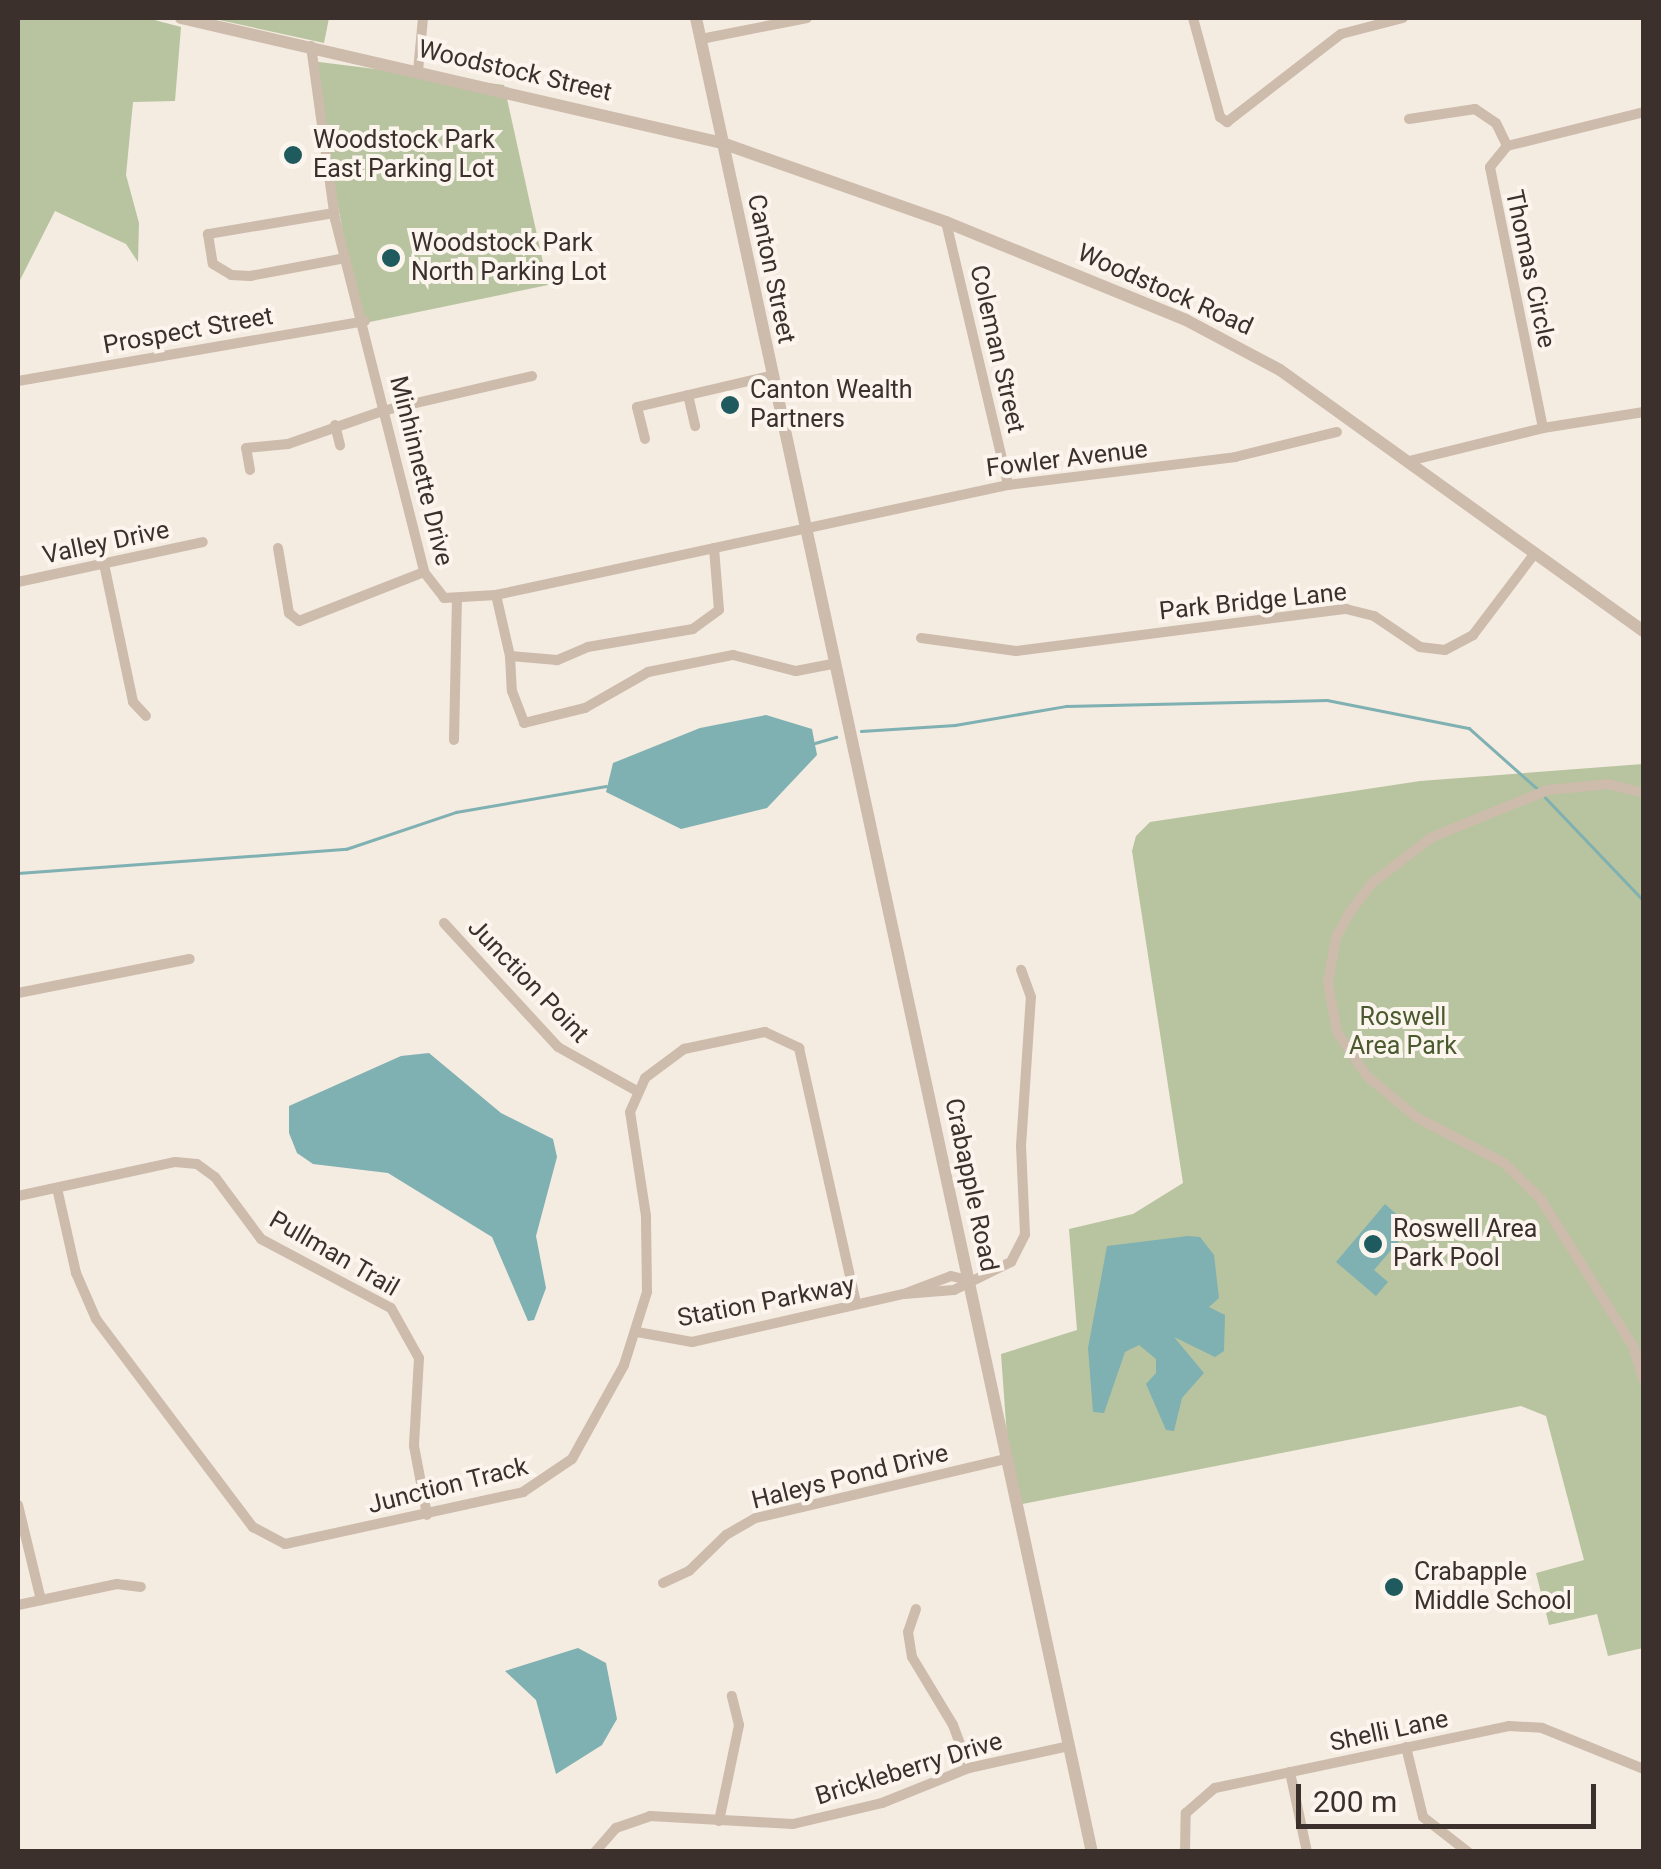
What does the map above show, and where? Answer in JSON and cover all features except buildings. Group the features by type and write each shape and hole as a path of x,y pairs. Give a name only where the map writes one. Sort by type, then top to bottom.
{"street":[{"name":"Woodstock Street","path":"181,18 722,143"},
{"path":"418,71 423,18"},
{"name":"Canton Street","path":"696,18 803,530"},
{"path":"701,39 806,18"},
{"path":"1193,18 1220,117"},
{"path":"1220,117 1236,120 1341,34 1403,18"},
{"name":"Minhinnette Drive","path":"310,46 334,213 365,322 382,411 424,572 433,591 457,599 496,595 803,530"},
{"path":"1409,119 1475,109 1496,123 1507,146 1644,112"},
{"path":"1210,127 1220,117"},
{"name":"Woodstock Road","path":"722,143 946,222 1233,342 1409,461 1644,632"},
{"name":"Thomas Circle","path":"1507,146 1492,159 1489,177 1544,428"},
{"path":"334,213 208,234 213,264 231,275 250,276 345,258"},
{"name":"Coleman Street","path":"946,222 1008,484"},
{"name":"Prospect Street","path":"18,381 365,322"},
{"path":"250,470 246,448 288,444 382,411 532,376"},
{"path":"645,439 637,407 770,376"},
{"path":"688,395 694,426"},
{"path":"1409,461 1544,428 1644,412"},
{"path":"334,426 340,445"},
{"name":"Fowler Avenue","path":"803,530 1008,484 1235,457 1337,432"},
{"name":"Crabapple Road","path":"803,530 1092,1852"},
{"name":"Valley Drive","path":"18,582 203,542"},
{"path":"278,548 289,613 299,621 424,572"},
{"path":"510,656 557,660 599,645 680,636 719,610 714,548"},
{"name":"Park Bridge Lane","path":"922,638 1016,651 1346,609 1374,616 1420,647 1445,650 1473,635 1534,553"},
{"path":"104,564 133,702 146,716"},
{"path":"496,595 510,656 512,691 524,723 539,724 585,708 648,672 733,655 796,670 833,664"},
{"path":"454,740 457,599"},
{"path":"1644,793 1609,784 1560,788 1432,836 1372,884 1350,912 1336,937 1328,983 1337,1032 1367,1076 1416,1117 1504,1163 1540,1198 1634,1346 1644,1382"},
{"name":"Junction Point","path":"444,923 558,1046 637,1091"},
{"path":"18,993 190,959"},
{"name":"Station Parkway","path":"638,1332 692,1342 904,1294 951,1276 968,1280 1005,1268 1025,1234 1021,1144 1031,997 1020,970"},
{"path":"637,1091 656,1065 684,1049 765,1032 788,1038 804,1061 856,1304"},
{"name":"Junction Track","path":"57,1188 76,1273 96,1319 259,1533 295,1544 523,1492 559,1472 582,1444 638,1332 649,1254 629,1132 637,1091"},
{"name":"Pullman Trail","path":"18,1196 176,1162 197,1164 215,1177 261,1238 390,1308 409,1330 419,1358 414,1446 427,1514"},
{"name":"Haleys Pond Drive","path":"664,1582 689,1571 726,1535 756,1518 1006,1459"},
{"path":"18,1505 41,1600"},
{"path":"18,1605 117,1584 141,1587"},
{"path":"916,1609 908,1632 912,1657 953,1725 969,1768"},
{"path":"719,1821 739,1725 732,1696"},
{"name":"Shelli Lane","path":"1185,1852 1186,1812 1205,1792 1406,1748 1531,1726 1644,1769"},
{"name":"Brickleberry Drive","path":"595,1852 616,1828 650,1816 775,1826 827,1817 969,1768 1068,1746"},
{"path":"1406,1748 1423,1816 1468,1852"},
{"path":"1290,1772 1307,1852"}],"green space":[{"path":"18,18 147,18 181,27 175,101 133,102 126,175 139,223 138,262 126,244 55,211 18,284"},
{"path":"210,18 329,18 324,43"},
{"path":"311,61 504,85 548,285 360,324"},
{"name":"Roswell Area Park","path":"1643,764 1643,1648 1608,1656 1597,1614 1549,1625 1536,1573 1584,1560 1546,1416 1521,1406 1012,1506 1001,1354 1077,1330 1069,1229 1133,1214 1183,1183 1132,851 1136,836 1150,822 1420,781"}],"water":[{"path":"766,715 812,729 817,755 767,808 681,829 606,792 613,763 700,728"},
{"path":"429,1053 501,1113 553,1139 557,1157 536,1236 546,1288 534,1320 528,1321 492,1237 388,1173 313,1164 297,1153 289,1133 289,1106 401,1056"},
{"name":"Roswell Area Park Pool","path":"1385,1204 1411,1227 1374,1270 1388,1282 1376,1296 1336,1262"},
{"path":"1200,1237 1214,1255 1219,1298 1209,1307 1225,1315 1224,1351 1215,1357 1174,1337 1204,1373 1182,1398 1174,1431 1166,1430 1146,1384 1156,1373 1156,1359 1139,1345 1125,1352 1104,1413 1093,1412 1088,1348 1107,1246"},
{"path":"578,1648 606,1663 617,1719 602,1745 556,1774 536,1700 505,1671"}],"waterway":[{"path":"861,731 955,725 1066,706 1327,700 1469,728 1540,791"},
{"path":"815,743 836,737"},
{"path":"18,873 346,849 456,812 606,786"},
{"path":"1545,797 1644,901"}],"place":[{"name":"Woodstock Park East Parking Lot","path":"293,155"},
{"name":"Woodstock Park North Parking Lot","path":"391,258"},
{"name":"Canton Wealth Partners","path":"730,405"},
{"name":"Roswell Area Park Pool","path":"1373,1244"},
{"name":"Crabapple Middle School","path":"1394,1587"}]}
